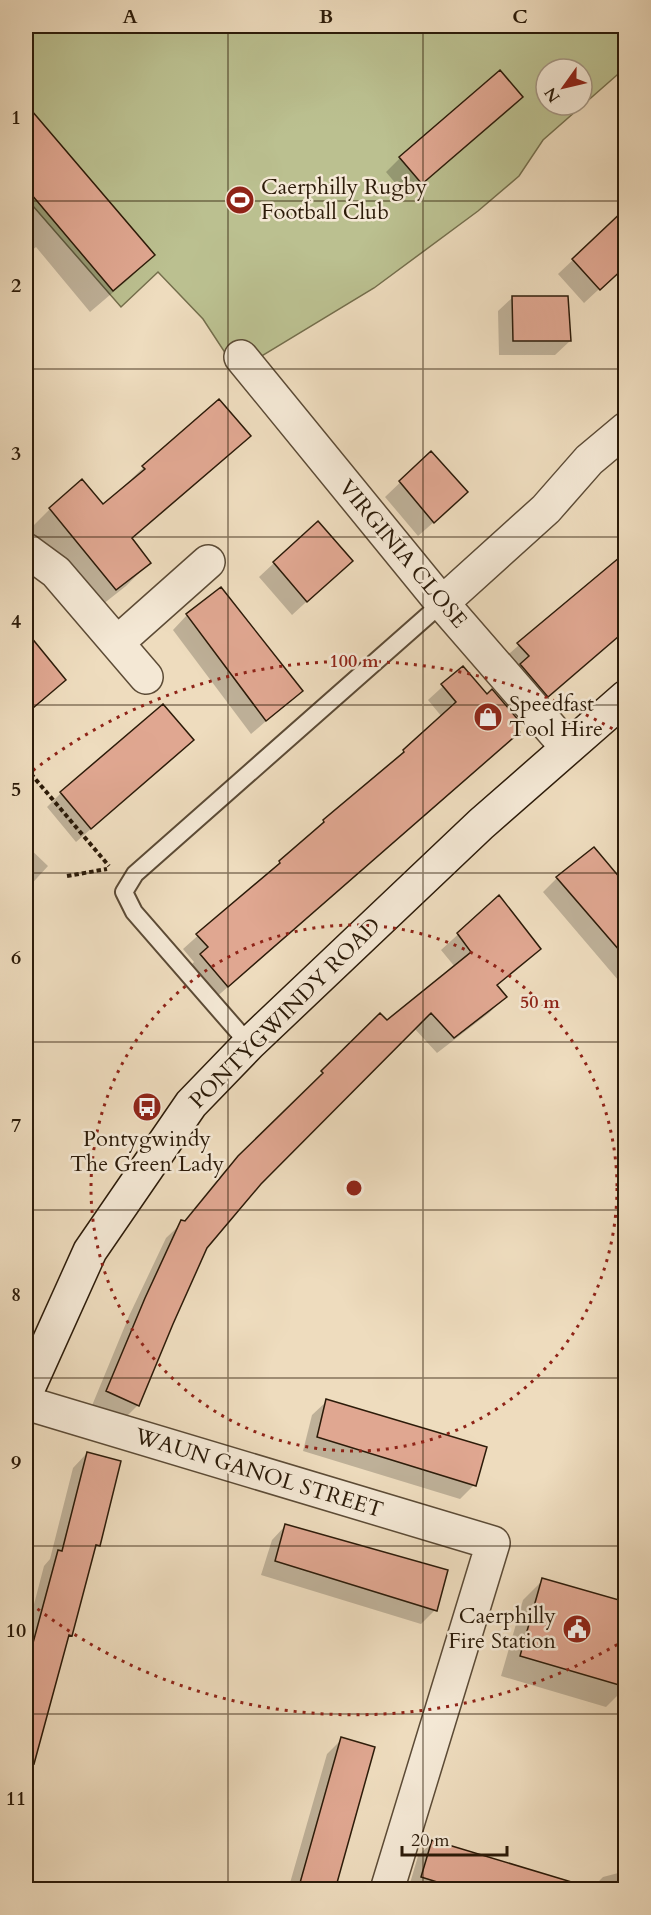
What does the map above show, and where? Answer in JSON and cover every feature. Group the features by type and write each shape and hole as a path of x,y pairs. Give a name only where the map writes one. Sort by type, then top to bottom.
{"street":[{"name":"VIRGINIA CLOSE","path":"241,357 442,603 567,747"},
{"path":"442,603 546,509 589,460 626,429"},
{"path":"26,550 56,572 147,677"},
{"path":"118,642 208,562"},
{"name":"PONTYGWINDY ROAD","path":"26,1393 90,1251 191,1104 249,1044 481,824 626,697"},
{"name":"WAUN GANOL STREET","path":"26,1403 494,1543 387,1890"}],"lane":[{"path":"249,1044 134,912 124,892 135,874 442,603"}],"path":[{"path":"26,768 111,868 67,876"}],"green space":[{"name":"Caerphilly Rugby Football Club","path":"26,26 625,26 625,68 594,95 594,57 534,57 534,117 569,117 543,140 519,176 478,211 374,288 237,371 203,319 158,272 121,307 26,198"}],"building":[{"path":"500,70 523,97 422,184 399,157"},
{"path":"26,104 155,255 113,291 26,188"},
{"path":"626,208 626,266 600,290 572,259"},
{"path":"512,296 568,296 571,341 513,341"},
{"path":"219,399 251,436 132,538 151,563 116,590 49,508 82,479 103,504 145,469 142,466"},
{"path":"431,451 468,492 434,523 399,481"},
{"path":"318,521 353,561 307,602 273,562"},
{"path":"626,552 626,630 548,697 520,664 529,656 517,643"},
{"path":"221,587 303,691 266,721 186,614"},
{"path":"26,631 66,680 26,714"},
{"path":"463,666 487,694 492,689 520,722 515,726 520,732 228,987 200,954 208,947 196,934 280,863 279,861 324,822 323,820 404,752 403,750 456,702 441,684"},
{"path":"163,704 194,740 91,829 60,792"},
{"path":"594,847 626,885 626,958 556,877"},
{"path":"499,895 541,949 497,985 507,997 454,1038 431,1013 261,1184 207,1248 139,1406 106,1391 181,1220 185,1221 238,1156 323,1073 321,1071 380,1013 387,1020 471,952 457,933"},
{"path":"326,1399 487,1447 476,1486 317,1437"},
{"path":"87,1452 121,1461 100,1546 96,1545 34,1764 26,1762 26,1660 30,1642 33,1643 58,1550 62,1551"},
{"path":"285,1524 448,1570 437,1611 275,1561"},
{"name":"Caerphilly Fire Station","path":"542,1578 626,1602 626,1687 520,1656"},
{"path":"341,1737 375,1747 335,1890 298,1890"},
{"path":"432,1840 575,1883 574,1890 463,1890 421,1877"}],"place":[{"name":"Caerphilly Rugby Football Club","path":"240,200"},
{"name":"Speedfast Tool Hire","path":"488,717"},
{"name":"Pontygwindy The Green Lady","path":"147,1107"},
{"name":"Caerphilly Fire Station","path":"577,1629"}]}
